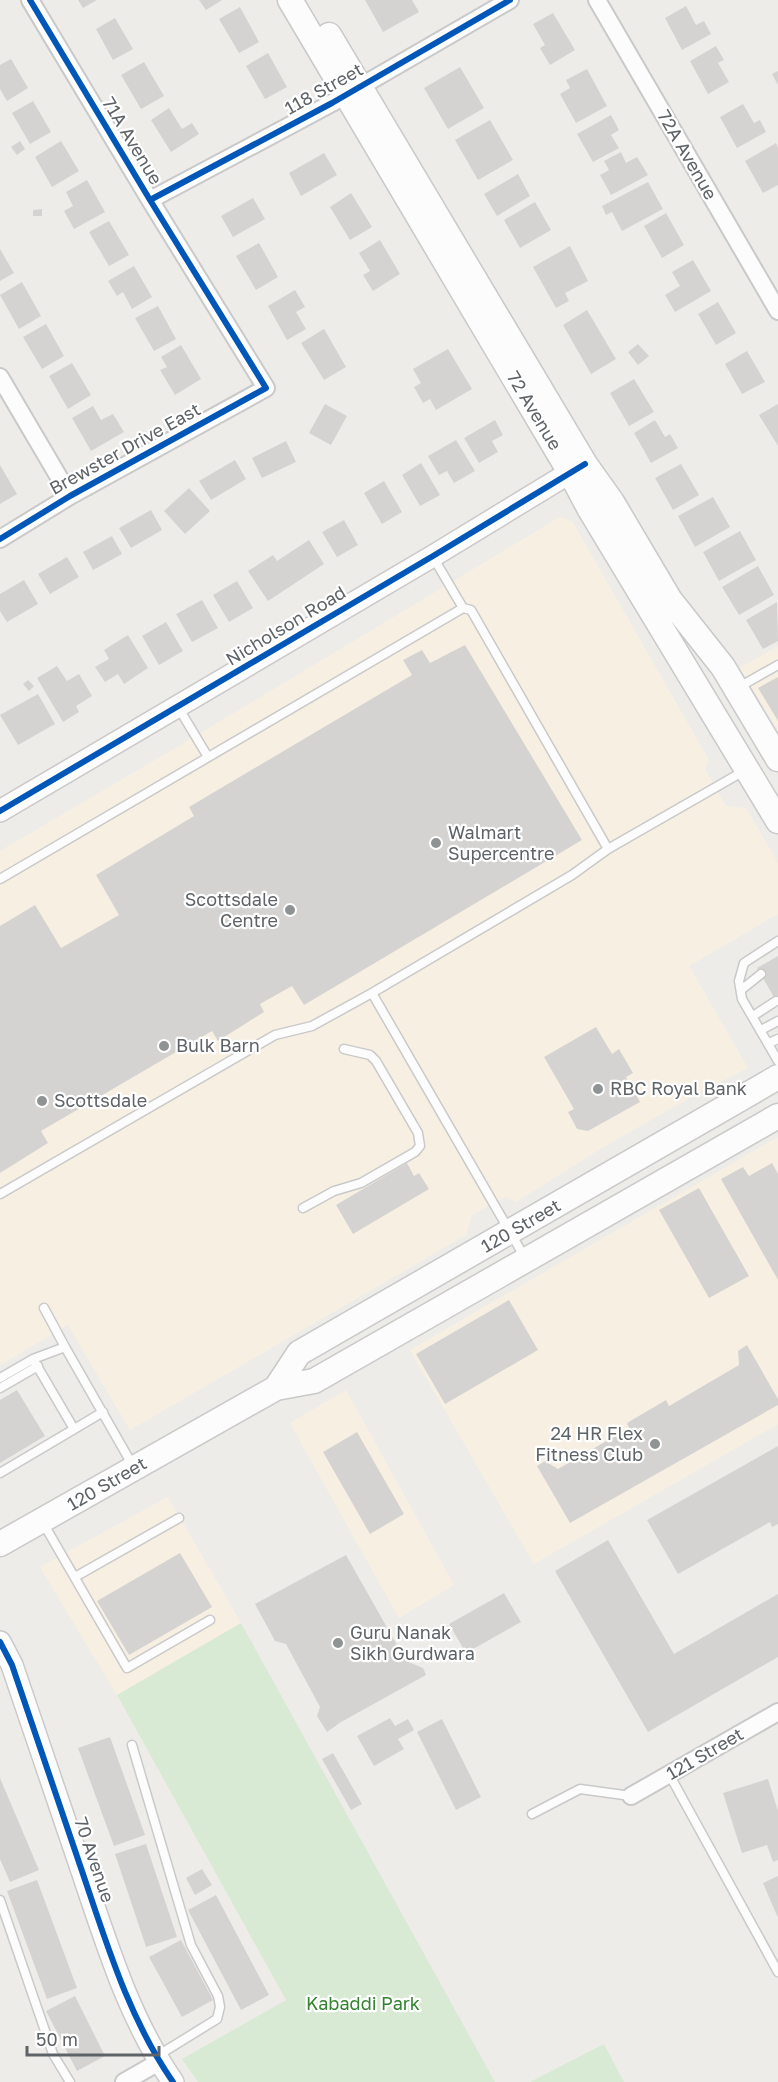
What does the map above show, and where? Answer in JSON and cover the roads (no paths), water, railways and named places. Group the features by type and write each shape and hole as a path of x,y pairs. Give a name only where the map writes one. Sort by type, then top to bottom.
{"main road":[{"name":"72 Avenue","path":"290,0 353,91 578,469 590,508 778,821"},
{"name":"72 Avenue","path":"309,0 353,91"},
{"name":"72 Avenue","path":"578,469 608,496 670,600 723,667 778,759"},
{"path":"699,691 716,695 732,713 774,783 778,784"},
{"name":"120 Street","path":"276,1388 299,1353 778,1077"},
{"name":"120 Street","path":"0,1544 276,1388 314,1382 778,1116"}],"street":[{"name":"71A Avenue","path":"30,0 266,388"},
{"name":"118 Street","path":"150,200 353,91 510,0"},
{"name":"72A Avenue","path":"597,0 778,311"},
{"path":"0,377 70,496"},
{"name":"Brewster Drive East","path":"0,538 70,496 266,388"},
{"name":"Nicholson Road","path":"0,811 578,469"},
{"name":"70 Avenue","path":"0,1642 12,1665 115,1970 138,2023 172,2082"},
{"name":"121 Street","path":"631,1796 778,1712"},
{"path":"124,2082 158,2059"}],"lane":[{"path":"433,556 463,608"},
{"path":"0,879 463,608 471,610 608,849"},
{"path":"735,688 778,665"},
{"path":"177,707 208,757"},
{"path":"0,1194 275,1035 312,1026 372,993 572,875 608,849 747,770"},
{"path":"778,941 744,963 739,981 742,999 778,1060"},
{"path":"741,990 761,974"},
{"path":"372,993 526,1259"},
{"path":"753,1016 776,1001"},
{"path":"761,1030 778,1021"},
{"path":"770,1043 778,1039"},
{"path":"303,1208 334,1191 361,1183 415,1152 420,1146 418,1133 376,1061 370,1055 344,1050"},
{"path":"44,1308 134,1468"},
{"path":"0,1377 35,1363 65,1347"},
{"path":"0,1388 35,1363"},
{"path":"35,1363 74,1429"},
{"path":"0,1473 103,1412"},
{"path":"75,1577 179,1518"},
{"path":"42,1521 128,1668 210,1620"},
{"path":"132,1746 191,1945 218,1996 220,2007 217,2019 158,2059"},
{"path":"669,1774 778,1972"},
{"path":"532,1814 580,1789 631,1796"},
{"path":"0,1900 54,2054 70,2082"}],"place":[{"name":"Walmart Supercentre","path":"436,843"},
{"name":"Scottsdale Centre","path":"290,910"},
{"name":"Bulk Barn","path":"164,1046"},
{"name":"RBC Royal Bank","path":"598,1089"},
{"name":"Scottsdale","path":"42,1101"},
{"name":"24 HR Flex Fitness Club","path":"655,1444"},
{"name":"Guru Nanak Sikh Gurdwara","path":"338,1643"}],"park label":[{"name":"Kabaddi Park","path":"363,2004"}]}
